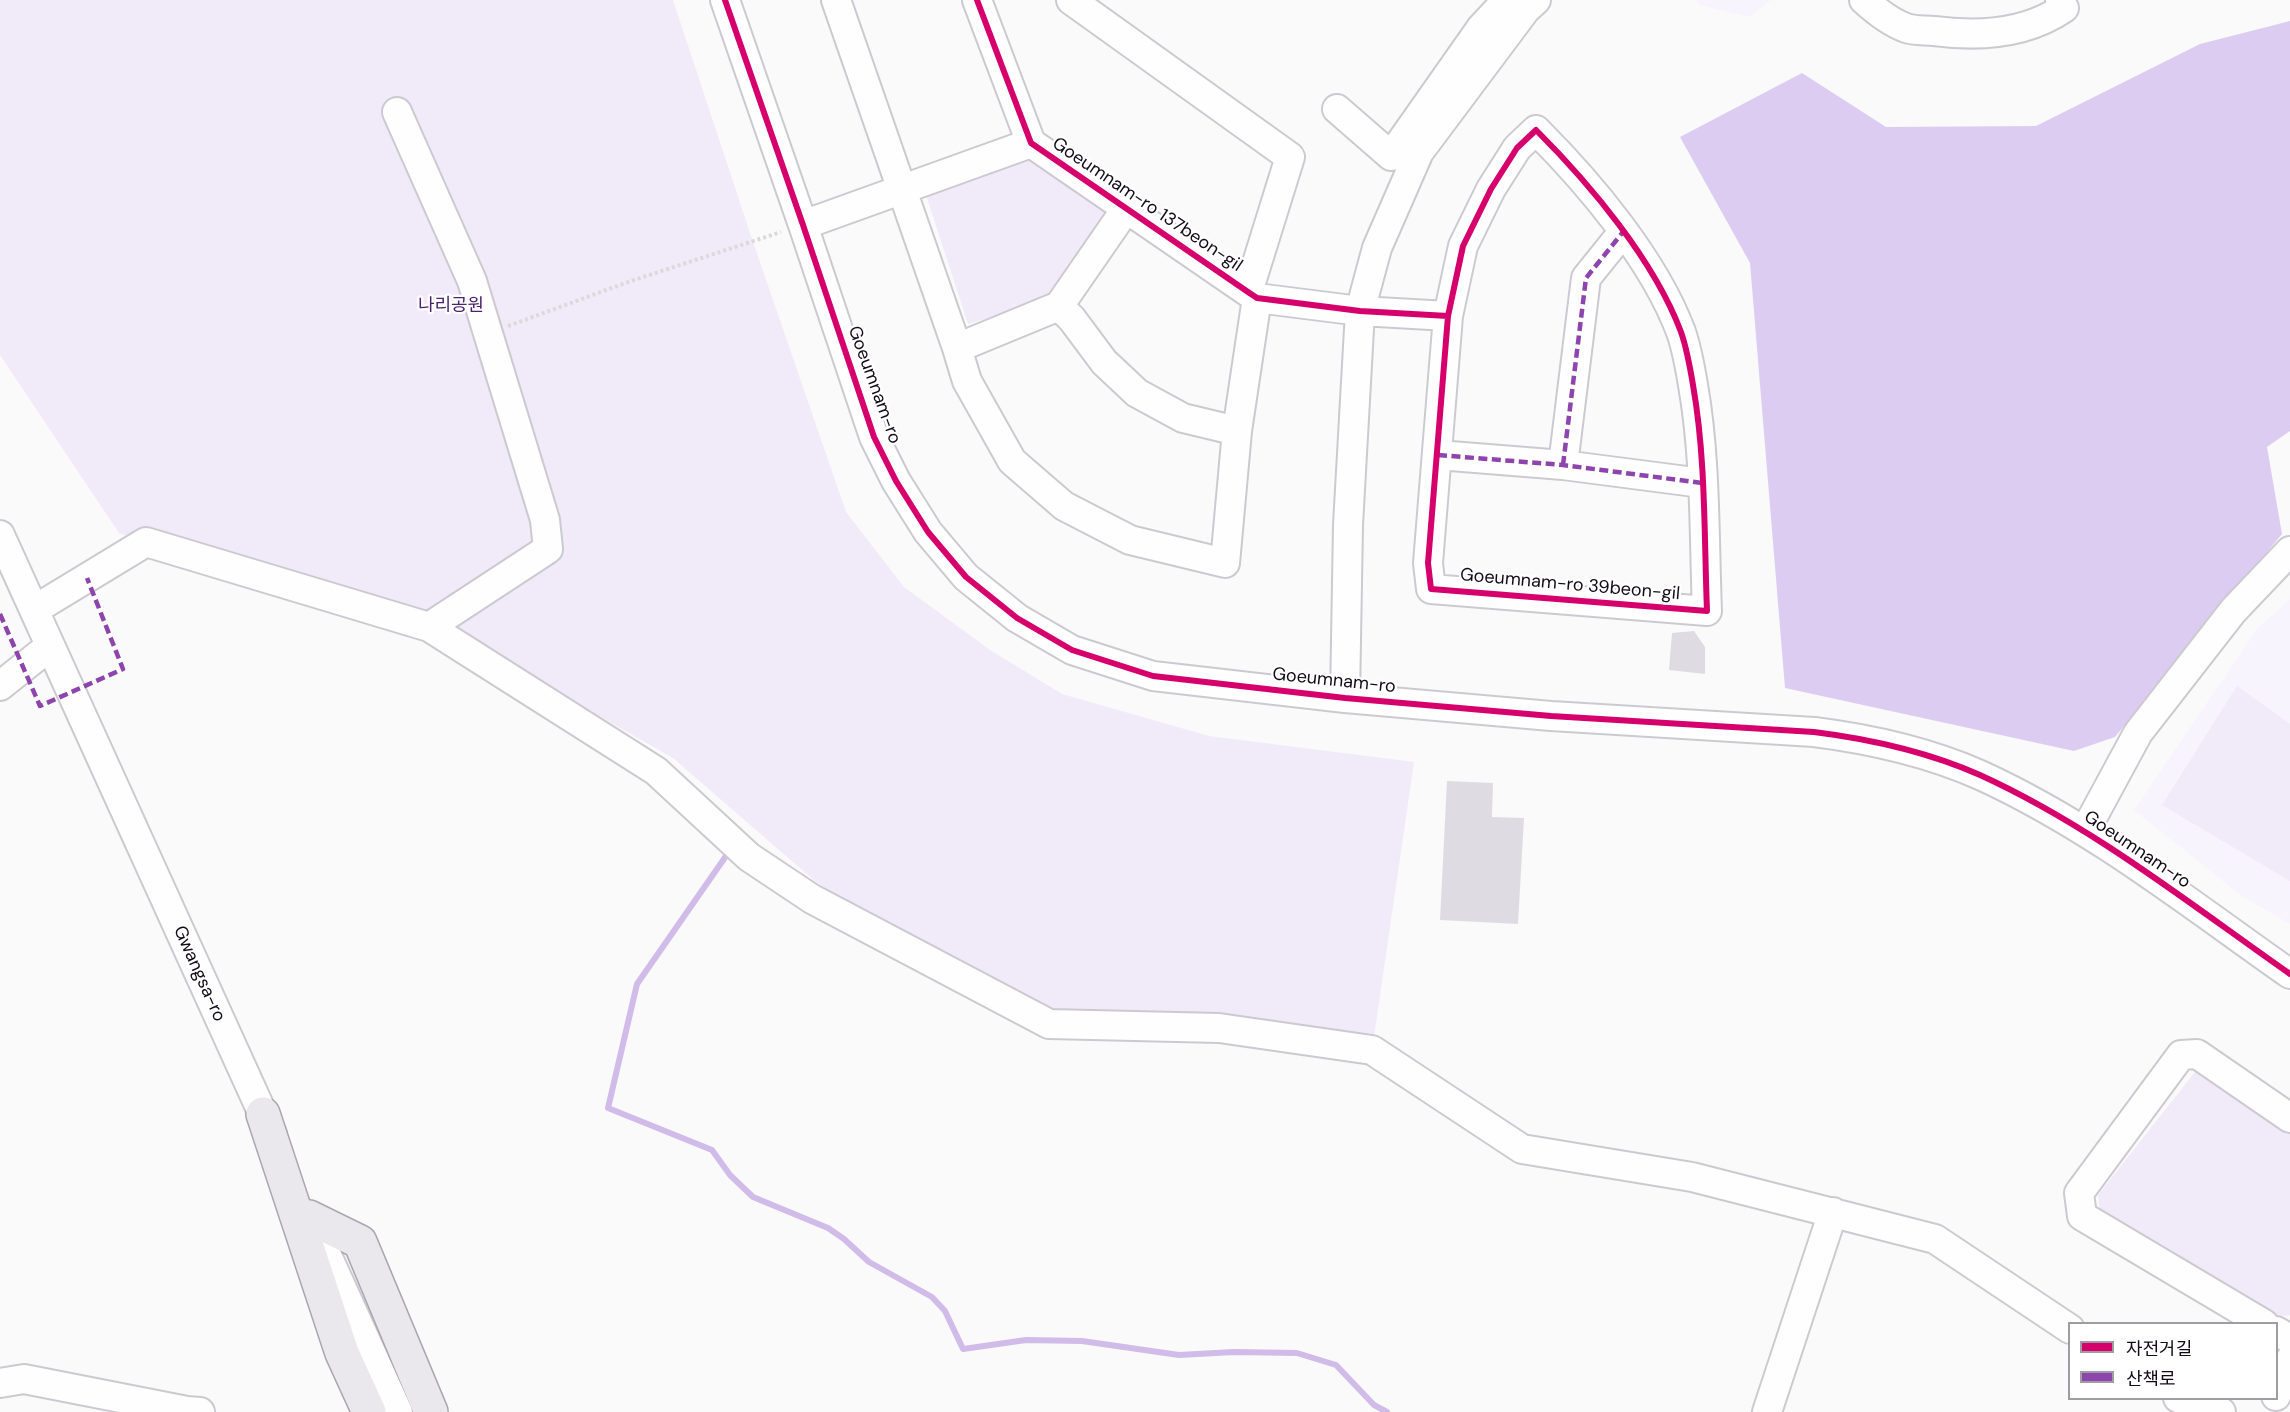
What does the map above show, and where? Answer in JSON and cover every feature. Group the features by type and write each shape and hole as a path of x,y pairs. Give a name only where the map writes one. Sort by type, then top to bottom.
{"main road":[{"path":"263,1114 342,1353 369,1412"},
{"path":"309,1217 360,1242 431,1412"}],"street":[{"name":"Goeumnam-ro","path":"725,0 874,437 896,481 928,532 966,577 1017,618 1072,650 1153,676 1345,698 1551,716 1764,727 1845,736 1936,758 1980,775 2085,831 2290,974"},
{"name":"Goeumnam-ro 137beon-gil","path":"836,0 967,381 1012,461 1064,506 1130,540 1225,563 1253,295 1290,157 1071,0"},
{"name":"Goeumnam-ro 137beon-gil","path":"978,0 1031,143 1253,295 1360,311"},
{"path":"1337,109 1391,156 1481,28 1507,0"},
{"path":"1345,698 1348,525 1360,311 1377,248 1419,152 1526,9 1536,0"},
{"path":"1864,0 1907,28 1957,34 2008,32 2051,17 2068,3"},
{"path":"397,112 472,281 545,520 548,549 429,627"},
{"name":"Goeumnam-ro 39beon-gil","path":"1536,130 1572,166 1623,232 1658,285 1681,332 1696,403 1707,611 1431,589 1428,563 1448,316 1463,246 1496,181 1517,148 1536,130"},
{"name":"Goeumnam-ro 137beon-gil","path":"803,225 1031,143"},
{"name":"Goeumnam-ro 137beon-gil","path":"1059,306 1126,208"},
{"path":"1563,465 1586,278 1623,232"},
{"path":"957,348 1059,306 1072,319 1104,362 1137,393 1183,418 1237,431"},
{"path":"1360,311 1448,316"},
{"path":"1438,455 1563,465 1702,483"},
{"name":"Gwangsa-ro","path":"0,536 398,1412"},
{"path":"34,610 146,542 429,627 656,771 749,857 812,899 1049,1024 1219,1028 1372,1050 1522,1149 1692,1177 1935,1239 2068,1328"},
{"path":"2085,831 2138,733 2233,611 2290,550"},
{"path":"0,686 50,646"},
{"path":"2262,1322 2082,1216 2079,1193 2181,1055 2197,1054 2290,1118"},
{"path":"1767,1412 1833,1212"},
{"path":"2278,1392 2290,1360"},
{"path":"0,1383 24,1379 200,1412"},
{"path":"2184,1400 2221,1412"}],"path":[{"path":"488,334 631,281 803,225"}],"shaded area":[{"path":"1696,0 1771,0 1749,17 1699,5"},
{"path":"2290,21 2290,431 2267,447 2282,534 2115,737 2074,751 1785,688 1750,263 1680,137 1802,73 1886,127 2036,126 2200,44"},
{"path":"2290,599 2290,924 2243,897 2134,810 2257,629"}],"green space":[{"name":"나리공원","path":"0,0 673,0 846,512 904,587 990,650 1062,694 1209,736 1414,762 1372,1050 1049,1024 816,882 673,758 423,616 119,533 0,355"},
{"path":"1024,158 1106,212 1051,299 968,324 924,189"},
{"path":"2237,686 2290,724 2290,881 2162,805"},
{"path":"2195,1072 2290,1132 2290,1315 2280,1317 2100,1211 2098,1195"}],"building":[{"path":"1694,631 1705,647 1705,674 1669,670 1672,633"},
{"path":"1447,781 1493,783 1492,817 1524,818 1518,924 1440,920"}],"waterway":[{"path":"726,856 637,984 608,1108 712,1150 730,1175 753,1197 828,1228 869,1262 932,1297 945,1311 963,1349 1026,1340 1082,1341 1179,1355 1234,1352 1297,1353 1336,1365 1374,1405 1387,1412"}],"marked path":[{"path":"1563,465 1586,278 1623,232"},
{"path":"1438,455 1563,465 1702,483"},
{"path":"0,614 40,706 123,669 87,578"}],"cycle path":[{"path":"725,0 874,437 896,481 928,532 966,577 1017,618 1072,650 1153,676 1345,698 1551,716 1814,732 1856,738 1919,753 1980,775 2062,818 2140,867 2290,974"},
{"path":"977,0 1031,143 1257,298 1360,311 1448,316 1463,246 1491,189 1517,148 1536,130 1578,174 1619,224 1655,278 1681,332 1691,372 1700,441 1707,611 1431,589 1428,563 1448,316"}]}
